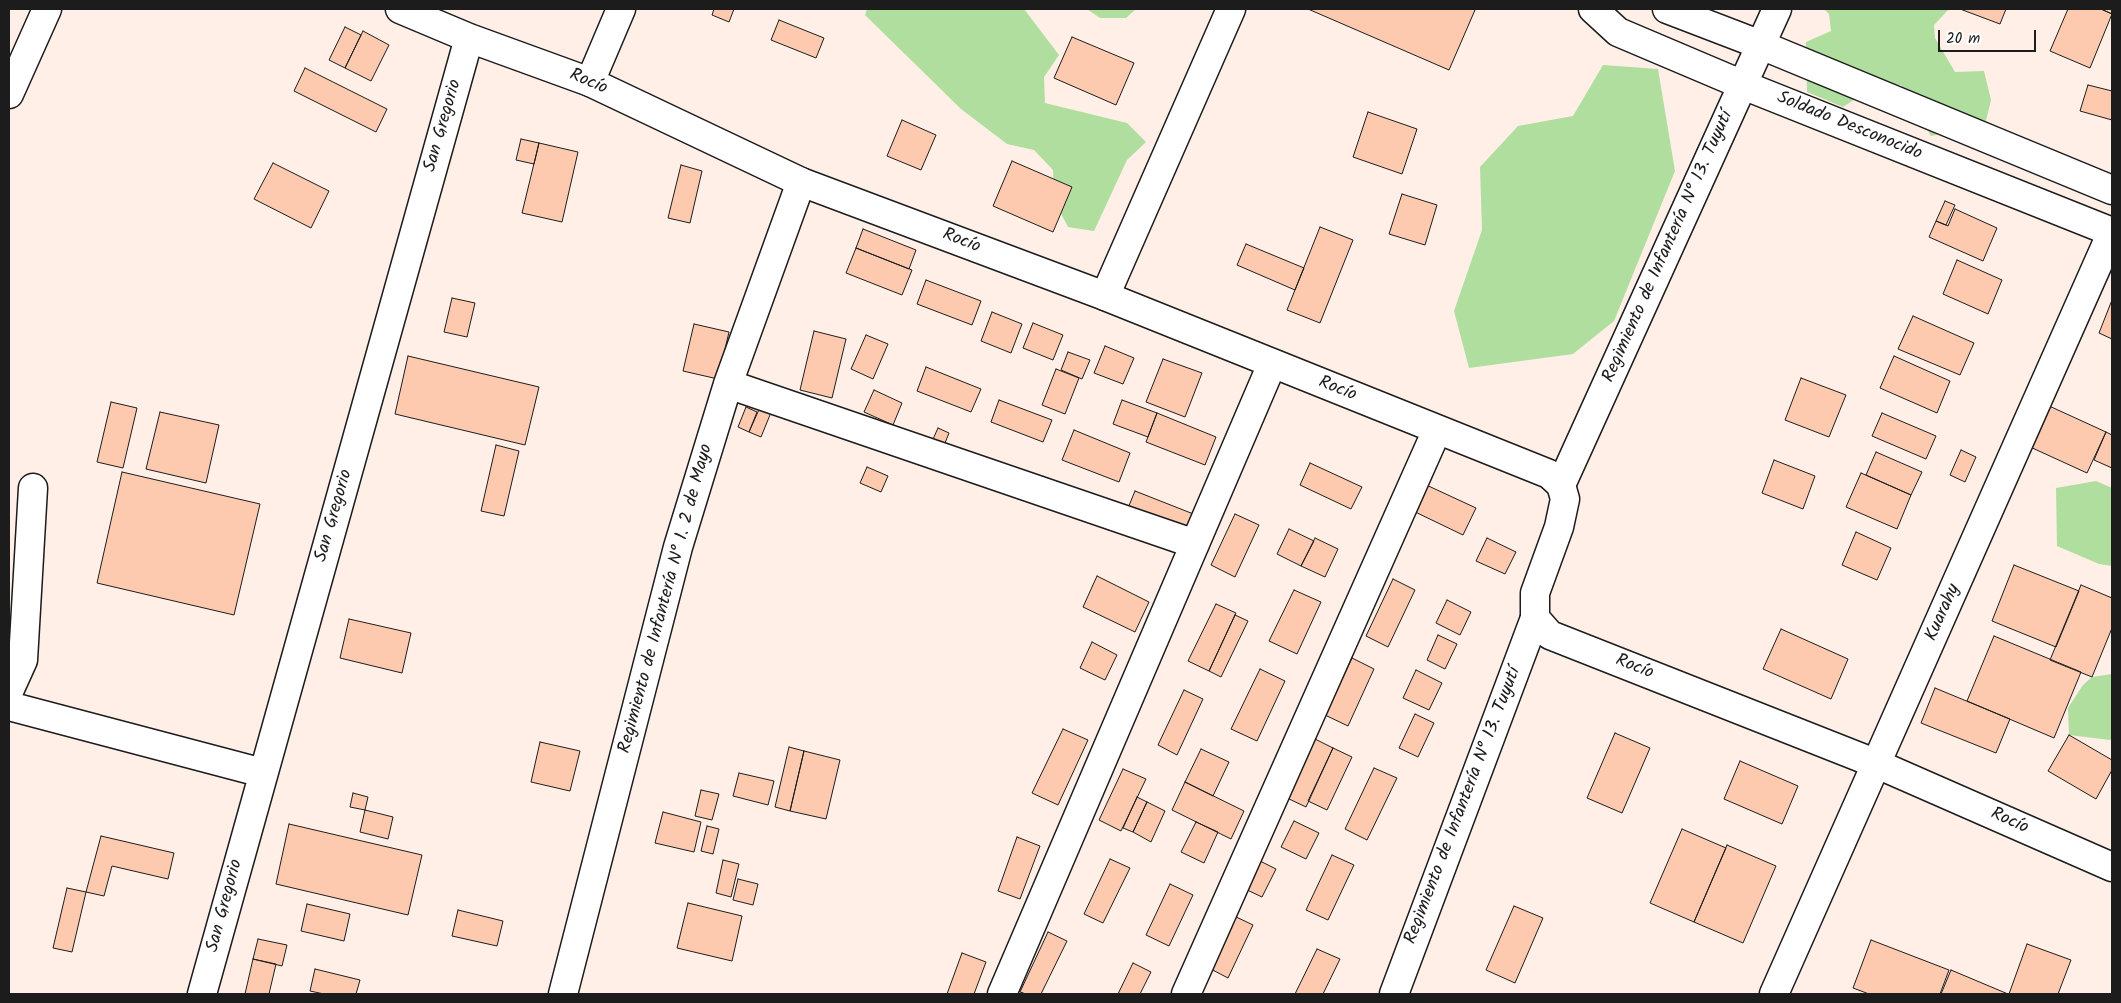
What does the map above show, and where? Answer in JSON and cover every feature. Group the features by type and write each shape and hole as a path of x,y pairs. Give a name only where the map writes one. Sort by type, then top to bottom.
{"street":[{"path":"9,94 47,9"},
{"name":"Rocío","path":"400,9 469,38 590,82 801,182 1105,296 1550,474 1561,485"},
{"path":"590,82 621,9"},
{"path":"1105,296 1231,9"},
{"name":"Soldado Desconocido","path":"1593,9 1618,32 1743,86 2112,232"},
{"path":"1666,9 1761,44 2112,190"},
{"name":"Regimiento de Infantería N° 13. Tuyutí","path":"1561,485 1777,9"},
{"name":"San Gregorio","path":"202,994 469,38"},
{"name":"Regimiento de Infantería N° 1. 2 de Mayo","path":"563,994 678,547 728,384 801,182"},
{"name":"Kuarahy","path":"1774,994 2112,232"},
{"path":"1002,994 1272,364"},
{"path":"728,384 1195,544"},
{"path":"1186,994 1437,430"},
{"path":"1535,618 1535,593 1559,527 1565,500 1561,485"},
{"path":"9,691 23,660 33,488"},
{"name":"Rocío","path":"1535,618 1550,635 1877,764 2112,867"},
{"name":"Regimiento de Infantería N° 13. Tuyutí","path":"1394,994 1535,618"},
{"path":"9,706 263,773"}],"green space":[{"path":"867,9 1024,9 1059,55 1044,77 1045,103 1127,123 1146,142 1127,160 1094,231 1068,227 1054,200 1053,170 1034,150 1007,144 961,109 865,15"},
{"path":"1087,9 1136,9 1126,18 1100,18"},
{"path":"1824,9 1949,9 1934,25 1935,38 1955,72 1984,71 1991,100 1985,125 1931,136 1901,85 1875,86 1843,107 1807,92 1806,42 1831,31 1829,14"},
{"path":"1603,65 1658,69 1675,171 1614,321 1573,354 1469,368 1454,311 1482,230 1480,167 1518,126 1573,116"},
{"path":"2096,481 2112,488 2112,566 2099,564 2057,546 2056,488"},
{"path":"2112,674 2112,738 2110,740 2069,735 2068,708 2083,685 2092,677"}],"building":[{"path":"714,9 734,9 729,22 712,15"},
{"path":"1308,9 1472,9 1475,10 1449,70"},
{"path":"1960,9 2006,9 2000,24"},
{"path":"2068,9 2101,9 2112,14 2090,68 2050,51"},
{"path":"2101,9 2112,9 2112,14"},
{"path":"779,20 824,38 816,58 771,40"},
{"path":"345,27 361,35 345,68 329,60"},
{"path":"363,31 389,45 371,81 345,68"},
{"path":"1072,37 1134,63 1116,105 1054,78"},
{"path":"305,68 387,109 376,132 294,91"},
{"path":"2088,85 2112,91 2112,120 2080,111"},
{"path":"1368,112 1417,129 1402,174 1353,157"},
{"path":"902,120 936,135 921,170 887,156"},
{"path":"521,139 539,143 534,164 516,160"},
{"path":"539,143 578,152 562,222 522,213"},
{"path":"1012,161 1072,187 1053,232 993,206"},
{"path":"273,163 329,191 311,228 254,199"},
{"path":"681,165 702,171 690,223 668,218"},
{"path":"1402,194 1437,205 1425,245 1389,234"},
{"path":"1945,201 1955,205 1946,225 1936,221"},
{"path":"1955,209 1997,228 1983,261 1929,237 1936,221 1948,226"},
{"path":"1320,227 1353,240 1320,323 1287,310"},
{"path":"863,229 916,250 909,269 856,248"},
{"path":"1246,244 1304,268 1295,290 1237,265"},
{"path":"856,248 912,270 902,295 846,273"},
{"path":"1957,260 2002,280 1988,314 1943,294"},
{"path":"926,280 981,301 972,325 917,304"},
{"path":"452,298 475,303 467,337 444,332"},
{"path":"2112,300 2112,339 2099,333"},
{"path":"992,312 1022,324 1011,353 981,341"},
{"path":"1913,316 1974,343 1960,375 1898,349"},
{"path":"1033,323 1063,335 1053,360 1023,348"},
{"path":"694,324 729,332 718,379 683,371"},
{"path":"814,331 846,339 832,398 800,390"},
{"path":"866,335 888,344 873,379 851,369"},
{"path":"1105,346 1134,358 1123,384 1094,373"},
{"path":"1068,352 1090,360 1082,379 1061,370"},
{"path":"408,356 539,387 525,445 395,414"},
{"path":"1894,356 1950,381 1937,413 1880,388"},
{"path":"1163,359 1202,373 1185,417 1146,402"},
{"path":"926,367 981,389 971,412 917,391"},
{"path":"1056,369 1079,378 1065,414 1042,405"},
{"path":"1801,378 1846,395 1829,437 1785,420"},
{"path":"874,390 902,403 893,425 864,412"},
{"path":"999,400 1052,420 1043,442 991,422"},
{"path":"1122,400 1157,413 1148,437 1113,424"},
{"path":"111,402 137,408 123,468 97,462"},
{"path":"761,405 772,410 761,437 749,432"},
{"path":"2047,405 2106,432 2087,473 2028,446"},
{"path":"746,407 757,412 749,432 738,427"},
{"path":"160,412 219,425 206,483 146,469"},
{"path":"1157,413 1216,437 1205,465 1146,442"},
{"path":"1882,413 1936,436 1926,459 1872,436"},
{"path":"938,428 949,433 941,453 929,448"},
{"path":"1074,430 1130,453 1119,482 1062,460"},
{"path":"2106,432 2112,435 2112,468 2094,460"},
{"path":"496,445 519,451 504,516 481,511"},
{"path":"1961,450 1976,457 1965,482 1950,475"},
{"path":"1876,452 1922,472 1911,495 1866,475"},
{"path":"1774,460 1815,476 1803,509 1762,493"},
{"path":"1310,463 1362,487 1351,509 1300,485"},
{"path":"867,467 888,476 881,492 860,483"},
{"path":"122,472 260,504 234,615 97,583"},
{"path":"1861,473 1911,495 1897,529 1846,507"},
{"path":"1422,483 1476,508 1463,535 1409,509"},
{"path":"1135,491 1196,515 1187,538 1126,513"},
{"path":"1235,514 1259,525 1235,577 1211,565"},
{"path":"1289,529 1314,541 1301,566 1277,554"},
{"path":"1856,532 1891,548 1877,580 1842,565"},
{"path":"1315,538 1338,549 1325,577 1301,566"},
{"path":"1487,538 1516,552 1505,574 1476,561"},
{"path":"2014,565 2079,591 2056,647 1992,621"},
{"path":"1097,576 1149,602 1135,632 1083,607"},
{"path":"1393,579 1415,590 1388,647 1366,636"},
{"path":"2081,585 2112,598 2112,628 2092,677 2050,660"},
{"path":"1294,590 1321,602 1297,654 1269,641"},
{"path":"1447,600 1471,612 1460,635 1436,623"},
{"path":"1216,604 1236,613 1209,671 1188,661"},
{"path":"1235,615 1248,621 1221,677 1209,671"},
{"path":"349,619 411,633 402,673 340,658"},
{"path":"1781,629 1848,659 1831,699 1763,669"},
{"path":"1438,635 1457,644 1445,669 1427,660"},
{"path":"1994,636 2081,672 2054,738 1967,701"},
{"path":"1092,642 1117,655 1105,680 1080,668"},
{"path":"1352,658 1374,669 1348,726 1325,715"},
{"path":"1260,669 1285,681 1257,741 1231,729"},
{"path":"1416,670 1442,683 1429,710 1403,698"},
{"path":"1935,688 2010,719 1996,753 1921,723"},
{"path":"1184,690 1203,699 1177,755 1158,745"},
{"path":"1415,714 1434,723 1418,757 1399,748"},
{"path":"1063,729 1088,740 1058,805 1032,793"},
{"path":"1615,733 1650,748 1622,813 1587,798"},
{"path":"2069,735 2112,760 2112,770 2096,799 2048,771"},
{"path":"1315,739 1333,748 1306,807 1287,798"},
{"path":"540,742 580,751 570,791 531,782"},
{"path":"789,747 804,751 790,811 775,807"},
{"path":"1333,748 1352,757 1327,810 1308,801"},
{"path":"1201,749 1229,762 1213,796 1185,782"},
{"path":"804,751 840,760 826,819 790,811"},
{"path":"1740,761 1798,786 1782,824 1724,799"},
{"path":"1374,768 1397,778 1367,840 1345,829"},
{"path":"1123,769 1146,779 1121,831 1099,820"},
{"path":"739,773 774,781 768,805 733,796"},
{"path":"1185,782 1244,811 1231,839 1172,810"},
{"path":"701,790 719,794 712,820 695,816"},
{"path":"353,793 368,797 365,810 350,807"},
{"path":"1137,797 1147,802 1133,832 1123,828"},
{"path":"1147,802 1165,811 1151,842 1133,832"},
{"path":"365,810 393,817 388,839 360,832"},
{"path":"663,812 701,822 694,852 655,843"},
{"path":"1294,821 1319,833 1306,859 1281,847"},
{"path":"1196,822 1218,832 1204,863 1181,852"},
{"path":"289,824 422,855 408,915 276,884"},
{"path":"707,826 719,829 713,854 701,851"},
{"path":"1682,829 1726,848 1694,922 1650,903"},
{"path":"101,836 174,853 168,879 112,866 104,896 86,892"},
{"path":"1017,837 1040,846 1020,899 998,891"},
{"path":"1727,845 1776,866 1743,943 1694,922"},
{"path":"1332,855 1354,865 1328,920 1306,910"},
{"path":"1110,859 1130,868 1103,923 1084,914"},
{"path":"1256,859 1276,869 1262,897 1243,888"},
{"path":"723,860 739,864 731,897 716,893"},
{"path":"738,879 758,884 753,905 733,900"},
{"path":"1170,884 1193,895 1169,946 1146,935"},
{"path":"67,888 86,892 72,952 53,948"},
{"path":"688,903 742,916 732,961 677,948"},
{"path":"307,904 350,914 344,941 301,931"},
{"path":"1514,906 1543,918 1515,983 1486,970"},
{"path":"458,910 503,921 497,946 452,936"},
{"path":"1230,914 1253,925 1228,978 1205,966"},
{"path":"1048,932 1067,941 1041,994 1020,992"},
{"path":"258,939 287,945 282,966 253,959"},
{"path":"1871,940 1949,970 1940,994 1869,994 1853,988"},
{"path":"2027,944 2071,960 2058,994 2009,994"},
{"path":"1317,949 1340,959 1323,994 1295,994"},
{"path":"962,953 986,962 974,994 947,994"},
{"path":"253,959 276,964 269,994 245,994"},
{"path":"1133,963 1151,972 1140,994 1118,994"},
{"path":"315,969 360,980 356,994 324,994 310,991"},
{"path":"1951,970 2008,994 1941,994"}]}
